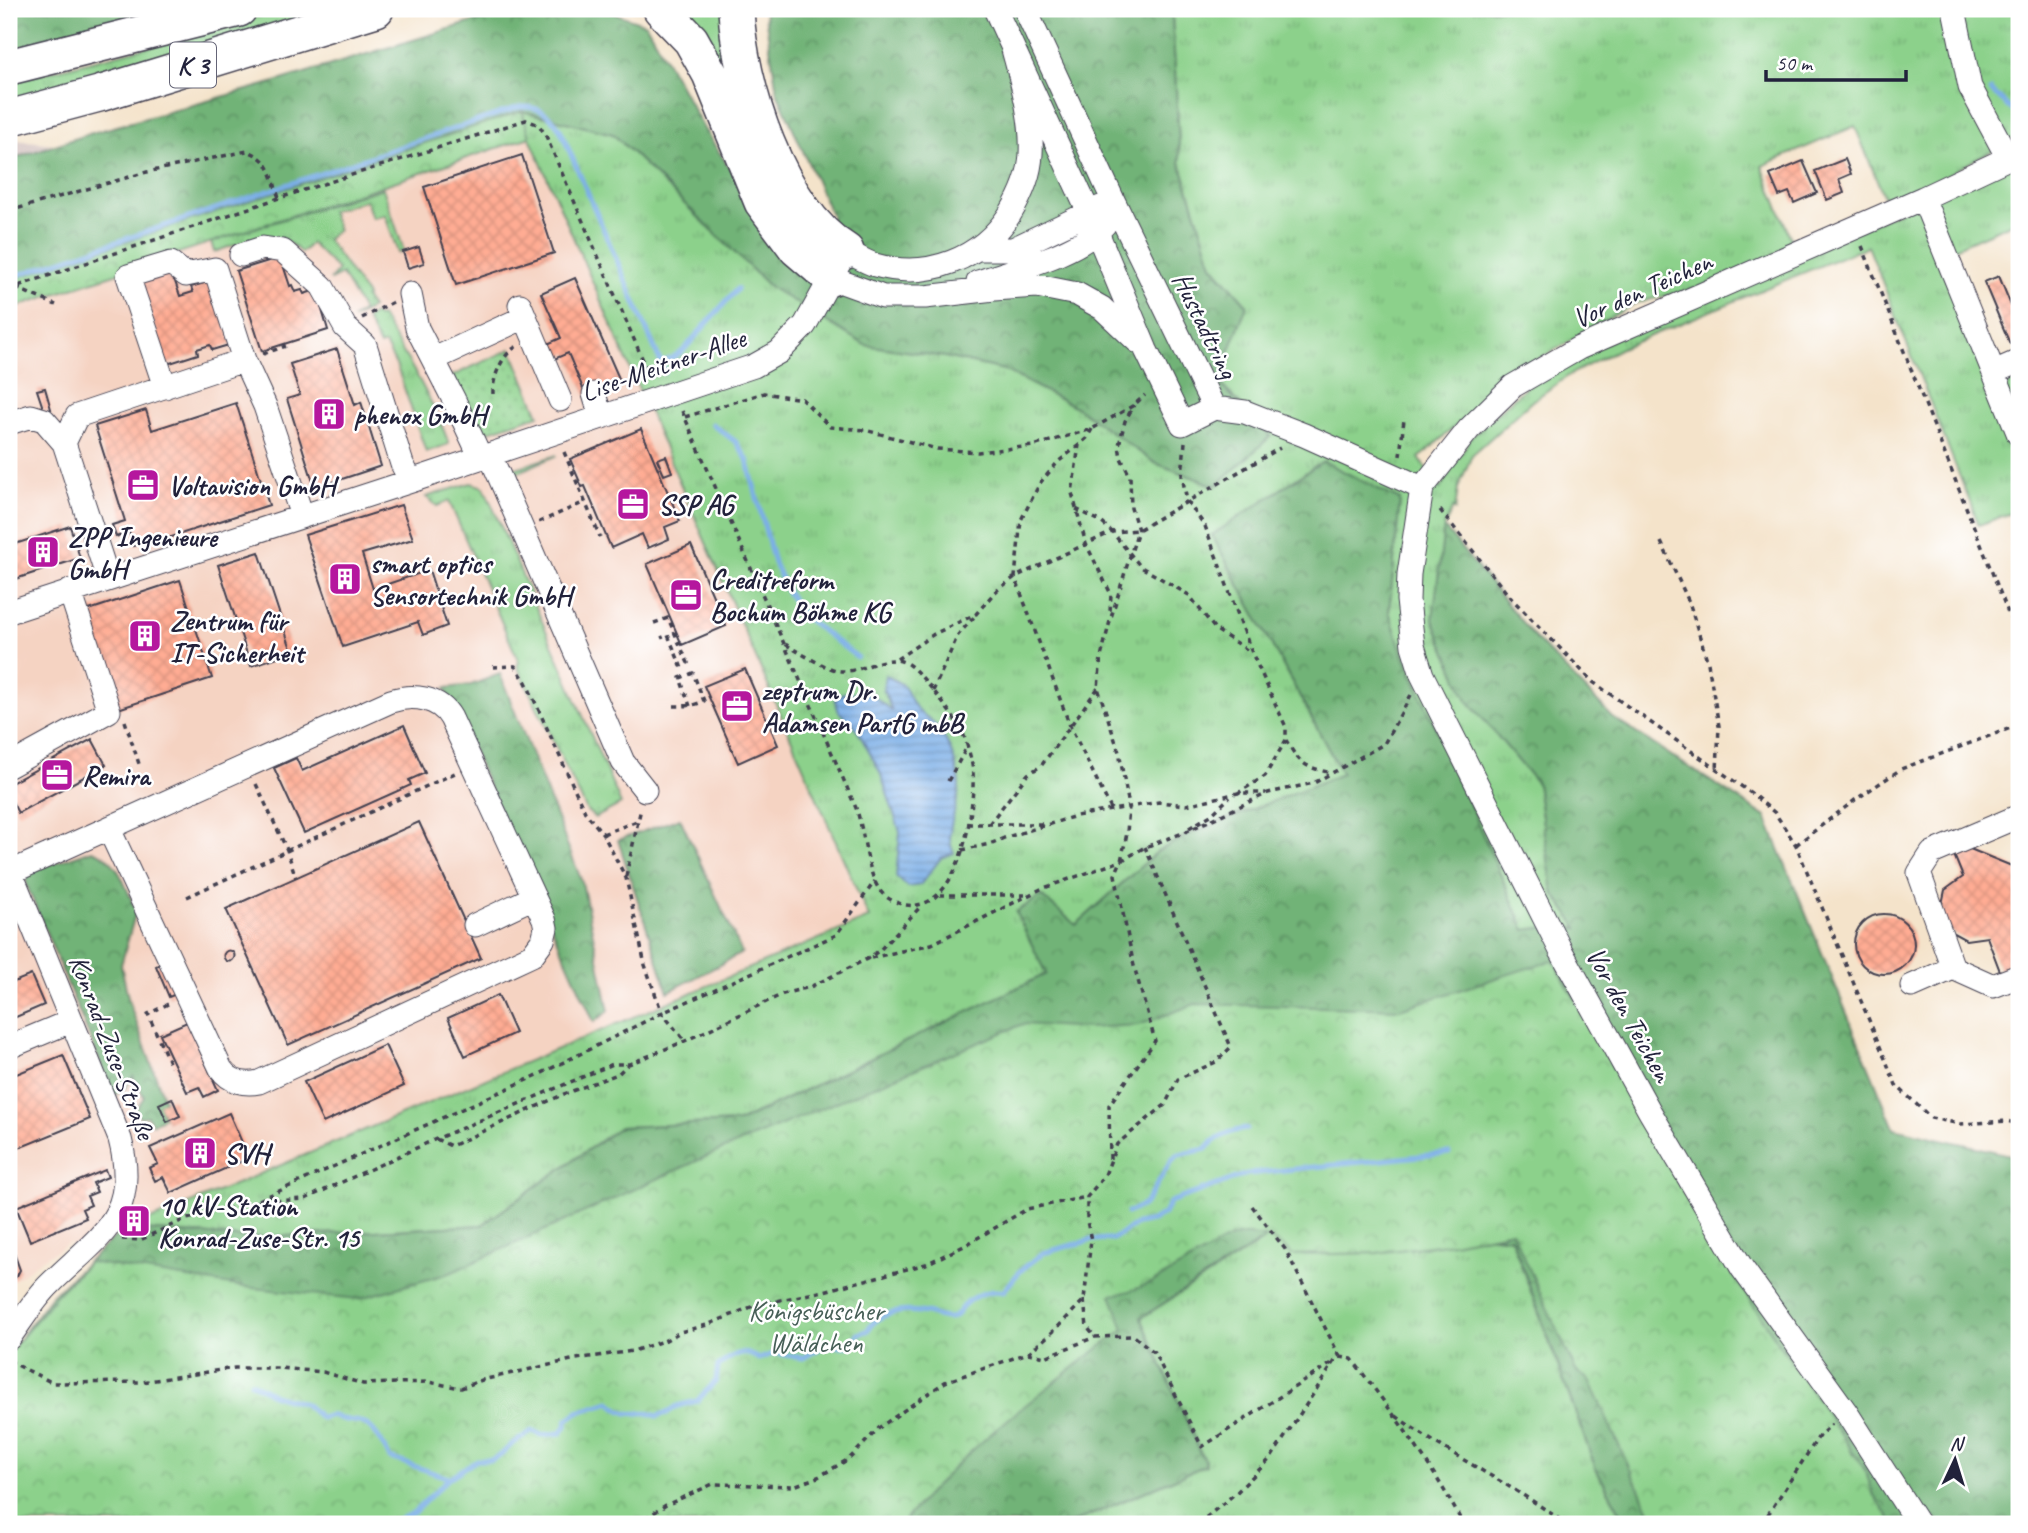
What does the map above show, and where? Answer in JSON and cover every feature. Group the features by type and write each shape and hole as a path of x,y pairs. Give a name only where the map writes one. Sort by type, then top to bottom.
{"highway":[{"name":"K 3","path":"9,67 239,9"},
{"name":"K 3","path":"9,118 99,94 376,9"},
{"path":"661,9 691,40 710,74 762,202 797,249 839,265"},
{"path":"736,9 737,39 744,73 771,153 799,204 829,241 839,265"}],"street":[{"path":"995,9 1146,350 1184,422"},
{"name":"Hustadtring","path":"1025,9 1113,200 1214,408 1184,422"},
{"path":"1954,9 1970,87 2014,155"},
{"path":"839,265 875,265 905,270 959,261 979,249 1004,223 1023,193 1031,155 1027,106 1013,49"},
{"name":"Vor den Teichen","path":"1918,1524 1846,1412 1742,1268 1650,1112 1561,951 1422,675 1413,646 1408,600 1409,574 1422,488 1469,429 1513,386 1579,348 1923,198 2014,155"},
{"path":"1923,198 2019,435"},
{"path":"925,297 1035,262 1092,224 1113,200"},
{"path":"979,249 1013,249 1092,224"},
{"path":"241,255 263,248 283,251 322,285 345,327 365,345 402,464 411,481"},
{"path":"165,387 128,276 171,263 186,275 215,269 244,360 265,406 302,516"},
{"path":"839,265 883,297 925,297 1037,286 1077,294 1102,308 1146,350"},
{"name":"Lise-Meitner-Allee","path":"9,612 754,366 779,352 805,325 839,265"},
{"path":"410,295 416,328 485,456 521,530 623,762 645,790"},
{"path":"433,359 522,311 560,400"},
{"path":"64,443 77,416 244,360"},
{"path":"1994,372 2019,361"},
{"path":"594,394 601,417"},
{"path":"1214,408 1245,412 1398,475 1422,488"},
{"path":"9,423 31,416 44,420 64,443 108,579"},
{"path":"9,766 109,711 70,591"},
{"path":"11,880 109,829 391,701 408,697 429,699 448,711 546,928 543,940 532,955 259,1082 239,1082 225,1075 185,996 109,829"},
{"path":"2019,816 1932,853 1919,873 1953,968 1993,986 2019,976"},
{"name":"Konrad-Zuse-Straße","path":"9,1338 49,1285 99,1239 117,1214 123,1198 126,1163 120,1139 11,880"},
{"path":"475,925 534,897"},
{"path":"1912,986 1953,968"},
{"path":"9,1047 71,1021"}],"path":[{"path":"11,288 279,198 526,120 539,125 649,371 685,417 856,808 875,881 881,892 892,901 910,906 922,905"},
{"path":"9,211 147,172 247,151 258,155 268,165 279,198"},
{"path":"1863,248 2019,640"},
{"path":"11,288 56,305"},
{"path":"345,327 410,295"},
{"path":"493,394 494,376 511,349 534,339"},
{"path":"685,417 764,393 802,399 830,427 864,430 937,449 978,452 1034,446 1092,429 1164,386"},
{"path":"1110,1160 1109,1105 1155,1041 1120,908 1115,875 1128,833 1129,806 1119,751 1098,688 1101,657 1110,621 1138,530 1131,508 1130,477 1121,458 1119,445 1125,421 1134,405"},
{"path":"1398,475 1404,419"},
{"path":"1184,422 1182,476 1187,501 1205,526 1252,653 1286,727 1286,740 1296,759 1307,767 1332,773"},
{"path":"1092,429 1087,438 1058,462 1040,483 1021,520 1014,577 1070,726 1111,809"},
{"path":"556,433 600,537"},
{"path":"933,691 958,635 995,592 1014,577 1112,532 1138,530 1304,435"},
{"path":"1079,445 1072,493 1086,544 1111,594 1110,621"},
{"path":"521,530 585,502"},
{"path":"1076,509 1100,522 1112,532 1141,567 1189,595 1215,629 1252,653"},
{"path":"1451,524 1510,597 1592,682 1751,793 1775,813 1796,845 1896,1085 1931,1118 1961,1124 2007,1121 2019,1124"},
{"path":"1661,542 1689,602 1708,663 1719,726 1717,771"},
{"path":"785,644 805,656 841,671 897,659 934,634 976,614"},
{"path":"654,623 668,618 688,663 681,666 668,635 661,638"},
{"path":"897,659 909,665 933,691 963,734 973,772 968,824 962,850 954,872 940,895"},
{"path":"493,667 515,666 526,682 585,812 603,834 625,878 645,965 662,1013 685,1041"},
{"path":"674,706 690,706 704,701 693,673 680,678 690,706"},
{"path":"1238,793 1268,793 1314,783 1384,744 1422,675"},
{"path":"989,824 1028,774 1041,766 1098,688"},
{"path":"109,711 122,712 140,767"},
{"path":"1796,845 1901,769 2019,725"},
{"path":"1183,833 1211,815 1232,796 1265,776 1286,740"},
{"path":"948,781 967,747"},
{"path":"187,897 473,764"},
{"path":"247,766 288,850 296,878"},
{"path":"625,878 645,790"},
{"path":"867,959 932,944 1028,895 1121,860 1268,793"},
{"path":"962,850 990,845 1048,824 1111,809 1159,802 1186,804 1232,796"},
{"path":"603,834 638,821"},
{"path":"968,824 1048,824"},
{"path":"1095,1337 1087,1327 1084,1300 1091,1240 1087,1221 1087,1197 1105,1175 1117,1143 1165,1105 1178,1080 1216,1062 1231,1047 1145,847"},
{"path":"256,1202 540,1074 662,1013 836,935 875,881"},
{"path":"99,1239 140,1240 183,1220 256,1202 305,1199 436,1139 612,1064 629,1063 685,1041 783,993 810,987 880,950 922,905 940,895 1028,895"},
{"path":"171,1067 148,1014 185,996"},
{"path":"436,1139 451,1146 564,1094 618,1074 629,1063"},
{"path":"9,1361 53,1383 142,1382 235,1368 279,1368 323,1372 363,1384 428,1382 461,1388 482,1380 562,1362 633,1352 756,1305 824,1291 926,1264 964,1246 1027,1209 1087,1197"},
{"path":"1252,1206 1285,1249 1340,1357"},
{"path":"637,1524 666,1505 713,1484 794,1486 818,1477 849,1459 880,1427 945,1382 1028,1353 1084,1300"},
{"path":"1028,1353 1045,1357 1095,1337 1134,1336 1154,1352 1202,1447 1340,1357 1352,1359 1450,1499 1463,1524"},
{"path":"1198,1524 1237,1492 1270,1458 1335,1361"},
{"path":"1750,1524 1767,1516 1819,1436 1846,1412"},
{"path":"1392,1413 1566,1524"}],"shaded area":[{"path":"530,138 869,918 121,1231 91,1259 69,1243 9,1284 9,309"},
{"path":"9,139 63,145 9,163"}],"green space":[{"path":"9,9 179,9 9,54"},
{"path":"285,9 334,9 9,103 9,82"},
{"path":"515,9 602,9 646,24 704,129 798,272 832,217 777,92 764,9 1167,9 1172,15 1180,162 1212,265 1247,305 1226,360 1223,387 1271,436 1216,486 1155,463 1076,407 1004,370 945,357 865,345 770,287 613,134 522,111 9,280 9,160 92,133 265,85"},
{"path":"678,9 725,9 747,120"},
{"path":"1167,9 2019,9 2019,136 1888,207 1855,126 1762,166 1794,247 1699,288 1636,303 1520,370 1419,458 1440,489 1471,437 1529,384 1629,330 2019,159 2019,220 1936,256 1995,390 2019,379 2019,510 1979,525 1868,246 1621,348 1571,374 1532,401 1472,455 1458,488 1455,510 1453,508 1444,527 1537,783 1553,892 1579,928 1555,926 1525,931 1403,654 1389,612 1400,500 1212,535 1342,774 1187,835 1157,852 1076,925 1041,896 1016,912 1047,974 738,1122 620,1127 482,1225 251,1238 129,1229 869,918 530,138 522,111 613,134 770,287 945,357 1004,370 1076,407 1271,436 1223,387 1226,360 1247,305 1212,265 1180,162 1172,15"},
{"path":"522,111 530,137 9,309 9,280"},
{"path":"383,188 404,251 398,253 385,215 372,218 366,200 331,211 338,230 327,239 367,296 365,298 372,308 352,319 363,311 342,274 330,280 338,270 311,243 301,253 281,240 260,238 214,252 211,242"},
{"path":"374,314 378,318 381,316 409,363 449,444 426,452 397,367 385,344 380,346 366,319"},
{"path":"511,349 539,415 480,434 452,376"},
{"path":"557,455 514,474 519,488 514,488 510,470"},
{"path":"1323,461 1400,500 1389,612 1403,654 1525,930 1555,926 1578,928 1553,892 1537,783 1467,700 1433,620 1444,527 1535,638 1613,718 1766,817 1894,1128 2019,1157 2019,1524 1627,1524 1596,1469 1512,1238 1479,1233 1417,1011 9,1524 9,1353 51,1296 121,1231 129,1229 251,1238 482,1225 620,1127 739,1122 1046,974 1016,912 1041,896 1076,925 1157,852 1187,835 1342,774 1212,535"},
{"path":"471,483 484,487 621,804 595,818 587,811 517,666 519,662 449,501 437,506 426,497"},
{"path":"500,674 582,882 609,1011 594,1022 445,688 471,685"},
{"path":"680,818 742,953 668,992 618,840"},
{"path":"92,850 109,859 115,866 136,911 121,965 129,1002 165,1102 159,1104 164,1117 153,1124 147,1116 141,1117 133,1113 144,1097 133,1076 126,1087 114,1096 27,886 26,878 31,871"},
{"name":"Königsbüscher Wäldchen","path":"1553,960 1732,1274 1865,1470 1874,1496 1894,1524 1655,1524 1589,1380 1576,1371 1512,1231 1453,1243 1376,1253 1291,1255 1270,1239 1244,1235 1223,1242 1148,1284 1111,1295 1124,1329 979,1444 926,1496 902,1524 9,1524 9,1353 58,1293 89,1262 244,1287 358,1299 450,1273 710,1155 1023,1024 1088,1028 1139,1025 1195,1004 1400,1009"},
{"path":"1302,1216 1511,1238 1596,1469 1627,1524 1070,1524 1206,1465 1141,1318"},
{"path":"1239,1230 1269,1236 1141,1318 1206,1465 1070,1524 410,1524"}],"water":[{"path":"885,675 905,688 918,710 938,728 949,747 958,775 958,795 950,834 954,853 941,858 920,885 908,887 896,877 900,832 880,772 855,726 839,712 835,700 842,693 871,694 892,711 883,689"}],"building":[{"path":"522,155 554,253 456,285 424,187"},
{"path":"1845,159 1851,174 1839,179 1844,193 1827,200 1815,171"},
{"path":"1803,161 1817,193 1794,203 1789,192 1779,196 1770,175"},
{"path":"419,247 424,263 408,268 403,252"},
{"path":"281,259 290,286 292,285 295,292 302,290 304,294 316,290 328,330 262,351 236,271"},
{"path":"171,270 180,296 193,292 191,287 211,281 232,344 212,350 210,345 197,349 198,354 167,364 140,281"},
{"path":"1999,276 2019,325 2019,340 2010,344 1984,282"},
{"path":"575,278 621,383 587,398 568,353 552,360 545,345 561,338 541,293"},
{"name":"phenox GmbH","path":"337,349 355,405 361,402 381,466 315,488 287,399 300,395 290,364"},
{"path":"45,388 51,409 44,411 37,390"},
{"path":"236,403 269,505 150,544 149,541 133,546 129,532 116,537 112,525 125,521 95,426 146,410 152,430"},
{"name":"SSP AG","path":"641,429 680,521 665,527 669,539 648,548 642,534 611,548 585,486 582,487 570,459"},
{"path":"666,456 672,472 664,475 657,459"},
{"name":"smart optics Sensortechnik GmbH","path":"401,505 413,539 362,554 373,589 429,570 447,626 423,635 418,622 343,647 305,535"},
{"name":"ZPP Ingenieure GmbH","path":"70,526 80,558 9,581 9,546"},
{"name":"Creditreform Bochum Böhme KG","path":"691,545 726,626 682,645 647,564"},
{"path":"259,552 292,652 251,666 218,565"},
{"name":"Zentrum für IT-Sicherheit","path":"180,580 212,678 115,710 83,612"},
{"name":"zeptrum Dr. Adamsen PartG mbB","path":"745,669 778,745 738,763 704,686"},
{"path":"404,725 425,773 409,780 411,785 304,833 274,768 296,758 302,771"},
{"name":"Remira","path":"92,739 106,765 18,813 9,796 9,784"},
{"path":"419,822 481,958 288,1045 226,909"},
{"path":"1970,849 2019,869 2019,971 2003,979 1987,937 1966,940 1946,929 1941,909 1945,890 1963,877 1954,855"},
{"path":"1878,914 1890,914 1909,927 1914,944 1912,956 1901,969 1890,974 1878,974 1859,961 1854,950 1854,938 1867,919"},
{"path":"9,921 15,936 9,939"},
{"path":"229,951 233,952 233,960 229,961 225,960 224,956 225,952"},
{"path":"162,963 176,994 169,997 156,966"},
{"path":"31,975 44,1005 9,1020 9,984"},
{"path":"498,995 515,1033 465,1056 448,1018"},
{"path":"187,1022 218,1090 204,1097 199,1087 187,1092 160,1034"},
{"path":"385,1045 404,1086 323,1123 304,1082"},
{"path":"63,1055 90,1119 9,1152 9,1077"},
{"path":"172,1098 180,1116 167,1122 159,1104"},
{"name":"SVH","path":"229,1113 249,1158 171,1193 163,1177 155,1181 149,1168 158,1164 150,1148"},
{"path":"105,1170 108,1177 93,1183 97,1192 87,1196 91,1205 82,1209 86,1218 30,1241 16,1207"},
{"path":"9,1239 20,1270 9,1283"}],"waterway":[{"path":"1991,90 2008,107 2019,112"},
{"path":"9,278 519,107 532,108 547,115 560,129 665,372"},
{"path":"661,364 682,352 737,289"},
{"path":"712,424 736,442 747,459 774,563 787,592 804,617 857,657"},
{"path":"1127,1213 1145,1204 1171,1161 1178,1155 1206,1149 1224,1135 1247,1129"},
{"path":"373,1524 389,1524 413,1513 449,1478 477,1460 491,1460 501,1455 532,1431 542,1435 561,1433 567,1420 578,1412 610,1402 624,1412 657,1416 677,1406 697,1401 716,1381 718,1366 738,1354 747,1353 759,1359 775,1353 803,1358 825,1345 848,1346 858,1334 867,1331 885,1315 918,1312 951,1318 975,1297 989,1292 1003,1292 1020,1271 1043,1253 1091,1240 1113,1239 1137,1224 1152,1221 1164,1214 1170,1202 1247,1174 1449,1153"},
{"path":"251,1382 274,1395 305,1404 321,1418 332,1415 365,1424 378,1437 390,1458 449,1478"}],"place":[{"name":"phenox GmbH","path":"329,414"},
{"name":"Voltavision GmbH","path":"143,485"},
{"name":"SSP AG","path":"633,504"},
{"name":"ZPP Ingenieure GmbH","path":"43,552"},
{"name":"smart optics Sensortechnik GmbH","path":"345,579"},
{"name":"Creditreform Bochum Böhme KG","path":"686,595"},
{"name":"Zentrum für IT-Sicherheit","path":"145,636"},
{"name":"zeptrum Dr. Adamsen PartG mbB","path":"737,706"},
{"name":"Remira","path":"57,775"},
{"name":"SVH","path":"200,1153"},
{"name":"10 kV-Station Konrad-Zuse-Str. 15","path":"134,1221"}]}
